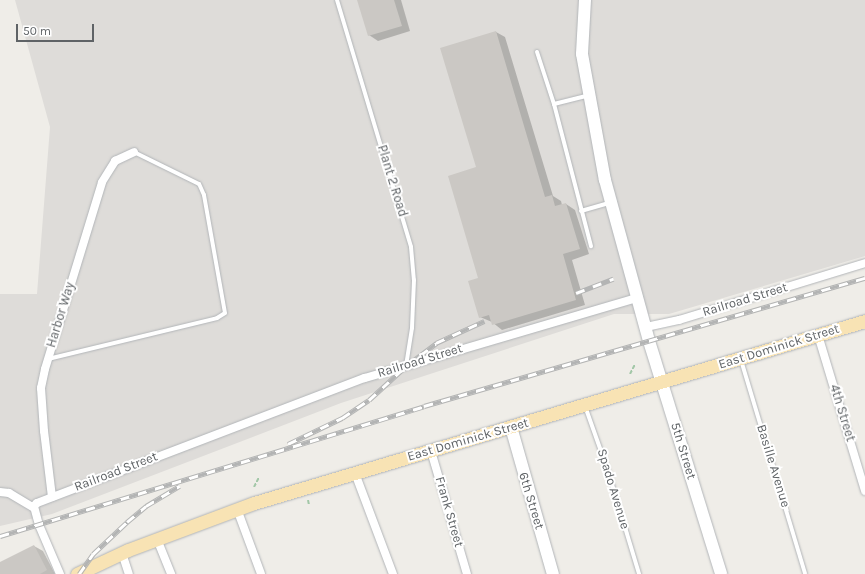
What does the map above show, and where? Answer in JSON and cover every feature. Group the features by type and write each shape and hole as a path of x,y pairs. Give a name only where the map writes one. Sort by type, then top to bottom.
{"main road":[{"name":"East Dominick Street","path":"77,574 122,553 237,509 865,321"}],"street":[{"path":"586,0 582,54 589,95 611,203 646,327"},
{"name":"Harbor Way","path":"52,497 41,388 48,359 102,182 114,161 134,152"},
{"name":"Railroad Street","path":"646,327 865,263"},
{"name":"Railroad Street","path":"34,508 37,503 52,497 329,391 406,366 637,298"},
{"name":"5th Street","path":"646,327 721,574"},
{"name":"4th Street","path":"818,335 865,491"},
{"name":"6th Street","path":"511,427 553,574"},
{"name":"Frank Street","path":"431,451 467,574"},
{"path":"355,473 393,574"},
{"path":"0,492 8,493 34,508 60,574"},
{"path":"237,509 261,574"},
{"path":"157,539 171,574"},
{"path":"122,553 129,574"}],"lane":[{"name":"Plant 2 Road","path":"337,0 411,247 414,280 412,328 406,366"},
{"path":"536,52 554,104 591,246"},
{"path":"554,104 589,95"},
{"path":"48,359 217,318 226,313 204,195 199,184 134,152"},
{"path":"581,211 611,203"},
{"name":"Basille Avenue","path":"741,358 805,574"},
{"name":"Spado Avenue","path":"584,405 608,471 639,574"}],"path":[{"path":"630,374 635,364"},
{"path":"254,487 259,477"},
{"path":"308,500 309,506"}],"shaded area":[{"path":"15,0 865,0 865,256 669,314 614,314 341,403 52,514 0,526 0,294 37,294 50,127"}],"building":[{"path":"357,0 394,0 402,26 368,36"},
{"path":"496,31 545,197 552,195 555,206 566,203 580,249 563,254 576,300 492,325 489,315 479,318 468,281 478,278 448,176 476,167 440,48"},
{"path":"34,545 47,570 40,574 0,574 0,562"}],"railway":[{"path":"0,536 424,406 865,278"},
{"path":"576,293 613,279"},
{"path":"288,444 342,418 369,400 406,366 436,343 484,321"},
{"path":"79,574 93,554 127,522 146,506 179,486"}]}
